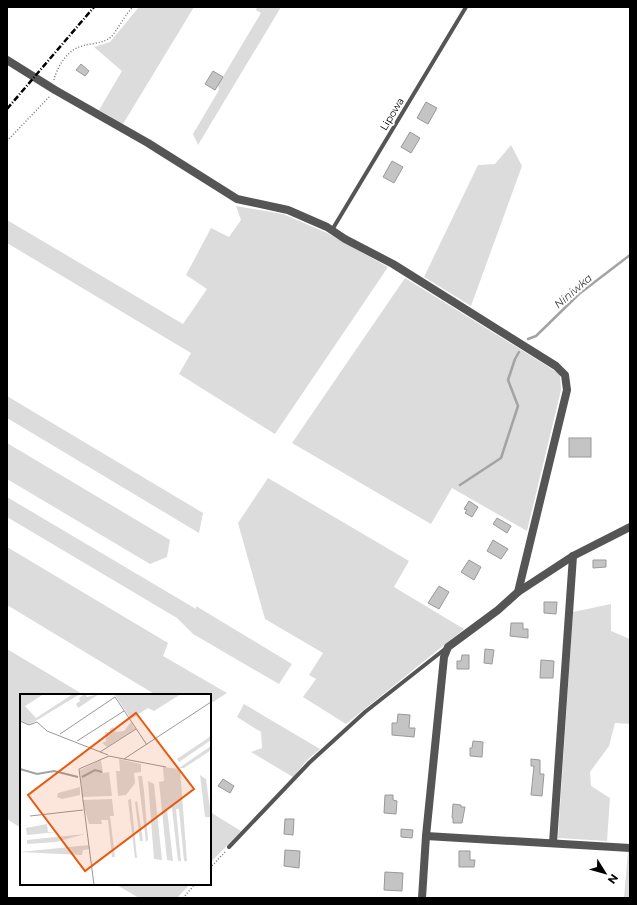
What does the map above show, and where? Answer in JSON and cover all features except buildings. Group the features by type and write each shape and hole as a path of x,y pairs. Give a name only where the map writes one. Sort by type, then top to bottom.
{"street":[{"path":"7,60 55,90 148,143 237,199 288,210 332,230 345,239 393,264 556,366 565,375 567,390 518,592"},
{"path":"422,898 426,836 444,657 448,647 498,610 518,592 573,556 630,527"},
{"path":"553,843 573,556"},
{"path":"426,836 630,848"}],"lane":[{"name":"Lipowa","path":"332,230 466,7"},
{"path":"229,847 309,763 365,712 448,647"}],"path":[{"path":"7,141 55,90 54,80 57,70 67,56 80,46 99,43 110,38 132,7"},
{"path":"211,867 229,847"},
{"path":"182,898 194,885"}],"shaded area":[{"path":"139,7 194,7 123,124 99,110 122,71 94,47 110,42"},
{"path":"257,7 281,7 198,145 193,134 219,90 218,85 261,13 256,10"},
{"path":"511,145 522,166 471,306 424,277 478,165 495,164"},
{"path":"236,206 283,214 327,233 388,267 275,434 179,374 191,353 7,243 7,220 183,324 207,289 186,275 211,228 229,237 241,220"},
{"path":"405,278 560,374 561,390 527,531 452,488 431,524 292,443"},
{"path":"7,396 203,513 199,533 7,418"},
{"path":"7,443 170,540 167,557 150,564 7,479"},
{"path":"268,478 409,561 394,587 464,629 346,724 303,697 316,679 309,675 323,653 265,619 238,523"},
{"path":"7,497 196,609 196,606 292,664 279,684 193,634 177,618 7,517"},
{"path":"7,547 168,643 163,656 227,693 211,703 211,694 154,694 7,605"},
{"path":"611,604 611,631 630,639 630,724 615,723 609,746 590,772 591,786 610,798 607,841 558,838 573,612"},
{"path":"7,649 82,694 20,694 20,827 7,819"},
{"path":"244,704 320,749 308,759 293,777 251,752 262,748 261,732 237,717"},
{"path":"211,813 241,831 211,862"},
{"path":"628,851 630,851 630,898 624,898"},
{"path":"117,885 189,885 177,898 139,898"}],"waterway":[{"name":"Niniwka","path":"528,339 536,336 579,294 630,255"},
{"name":"Niniwka","path":"460,485 501,458 518,406 508,380 519,352"}],"railway":[{"path":"7,109 94,7"}]}
